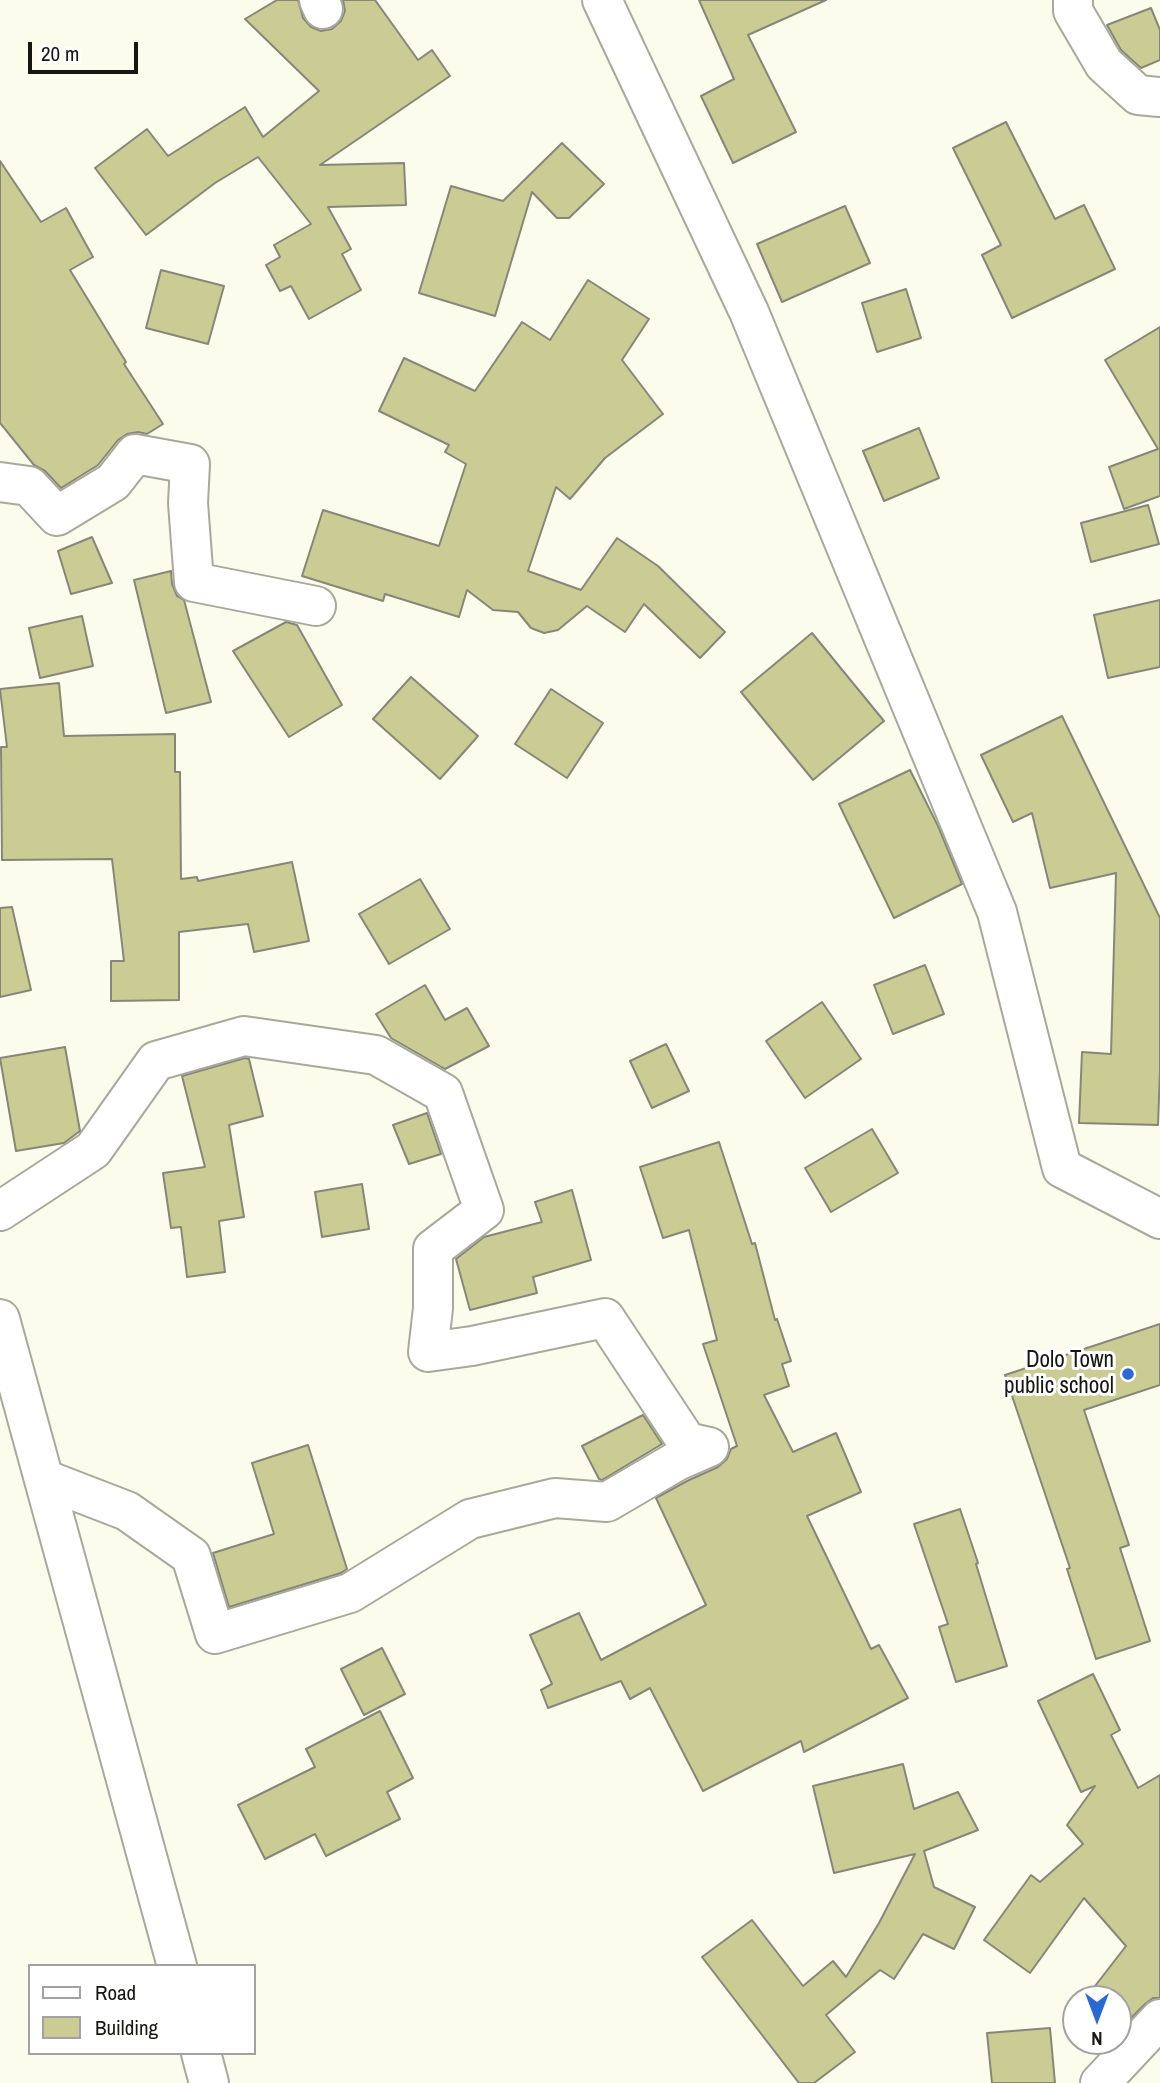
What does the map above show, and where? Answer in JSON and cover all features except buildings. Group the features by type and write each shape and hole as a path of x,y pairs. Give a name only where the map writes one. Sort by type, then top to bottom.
{"street":[{"path":"602,0 749,312 997,912 1062,1168 1160,1219"},
{"path":"1073,0 1073,11 1104,64 1139,95 1160,97"},
{"path":"0,482 29,486 57,516 113,482 135,454 190,464 188,503 194,582 316,606"},
{"path":"0,1211 93,1150 156,1061 244,1036 376,1055 443,1093 484,1210 433,1250 433,1308 428,1352 472,1346 605,1318 687,1442 709,1447 677,1461 607,1502 555,1498 470,1519 350,1593 215,1634 191,1556 127,1511 44,1479"},
{"path":"0,1319 176,1964"},
{"path":"1100,2083 1160,2019"},
{"path":"202,2055 209,2083"}],"place":[{"name":"Dolo Town public school","path":"1128,1374"}]}
